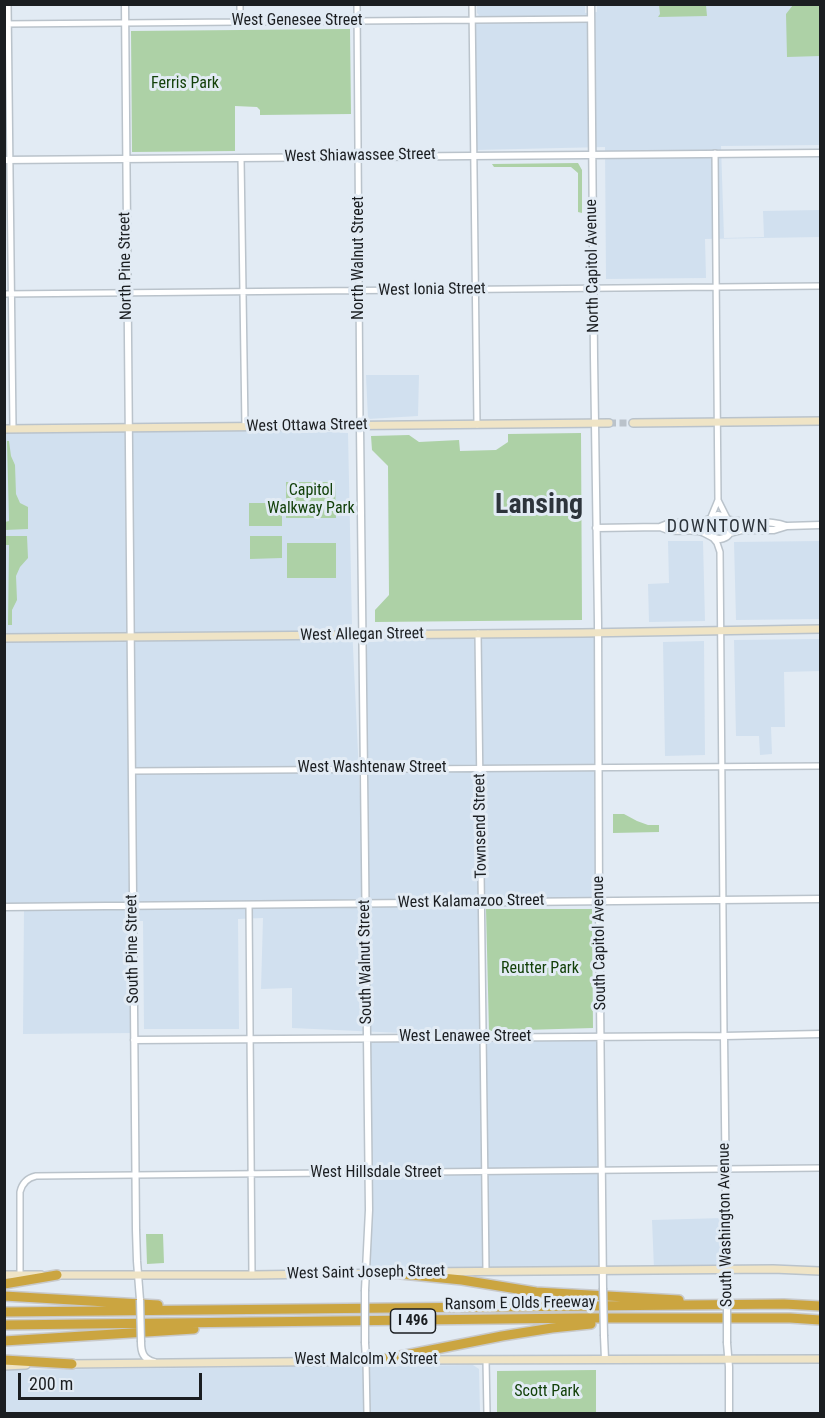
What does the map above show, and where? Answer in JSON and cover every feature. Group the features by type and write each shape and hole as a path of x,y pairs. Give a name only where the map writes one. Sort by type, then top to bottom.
{"highway":[{"path":"392,1273 462,1280 549,1294 784,1304"},
{"path":"4,1284 57,1275"},
{"path":"4,1296 111,1303 277,1309"},
{"name":"Ransom E Olds Freeway","path":"4,1312 784,1304 820,1306"},
{"path":"370,1360 568,1326 642,1323 690,1318"},
{"name":"Ransom E Olds Freeway","path":"4,1325 690,1318 797,1318 820,1321"},
{"path":"4,1341 293,1322"},
{"path":"4,1360 72,1364"}],"main road":[{"path":"633,423 820,421"},
{"name":"West Ottawa Street","path":"4,429 609,423"},
{"name":"West Allegan Street","path":"4,638 820,629"},
{"name":"West Saint Joseph Street","path":"4,1275 366,1274 486,1270 786,1269 820,1271"},
{"name":"West Malcolm X Street","path":"4,1366 370,1360 820,1359"}],"street":[{"path":"8,4 6,24 8,294 13,429"},
{"name":"North Pine Street","path":"125,4 129,528"},
{"path":"240,4 240,22"},
{"name":"North Walnut Street","path":"357,4 361,511"},
{"path":"472,4 477,424"},
{"name":"North Capitol Avenue","path":"591,4 596,528"},
{"name":"West Genesee Street","path":"6,24 590,19"},
{"path":"715,153 718,500 707,529 717,543 720,552 724,1036"},
{"name":"West Shiawassee Street","path":"7,160 820,153"},
{"path":"241,158 245,427"},
{"name":"West Ionia Street","path":"8,294 820,286"},
{"path":"718,500 731,526 720,552"},
{"name":"South Walnut Street","path":"361,511 369,1210 365,1343 370,1360 367,1413"},
{"path":"596,528 660,527 670,524 697,523 718,515 742,522 774,521 787,526"},
{"path":"660,527 669,531 698,531 719,539 742,530 774,530 787,526 820,525"},
{"name":"South Pine Street","path":"129,528 137,1261 141,1351 148,1360 155,1362"},
{"name":"South Capitol Avenue","path":"596,528 605,1359"},
{"name":"Townsend Street","path":"478,633 486,1270"},
{"name":"West Washtenaw Street","path":"132,771 820,766"},
{"name":"West Kalamazoo Street","path":"4,907 820,899"},
{"path":"249,904 252,1275"},
{"name":"West Lenawee Street","path":"134,1040 820,1034"},
{"name":"South Washington Avenue","path":"724,1036 729,1413"},
{"name":"West Hillsdale Street","path":"20,1275 20,1192 27,1179 36,1176 820,1168"},
{"path":"486,1360 487,1413"}],"shaded area":[{"path":"597,4 820,5 820,145 721,146 724,238 764,237 763,211 820,210 820,237 705,239 706,278 606,279 605,147 475,150 476,16 479,15 477,5 585,5 585,13 597,12"},
{"path":"366,375 419,375 418,416 368,419"},
{"path":"245,427 348,433 352,626 364,880 362,634 598,632 599,901 482,902 483,1037 601,1036 603,1271 366,1273 367,1038 467,1036 292,1028 292,988 261,989 263,918 238,919 239,1029 144,1029 143,921 129,921 134,1033 23,1034 24,908 4,908 4,429"},
{"path":"668,541 703,541 705,621 649,622 648,584 669,583"},
{"path":"820,541 820,619 736,620 734,542"},
{"path":"820,639 820,671 784,672 785,727 771,727 772,754 760,755 759,736 736,736 734,640"},
{"path":"704,641 705,755 665,756 663,642"},
{"path":"723,1218 723,1267 654,1269 652,1220"},
{"path":"473,1365 479,1369 480,1413 5,1413 4,1370"}],"green space":[{"path":"659,5 706,5 707,16 658,17"},
{"path":"793,5 820,5 820,56 787,57 786,14"},
{"name":"Ferris Park","path":"350,29 351,114 260,115 257,107 235,106 235,151 132,152 131,31"},
{"path":"578,163 582,170 582,213 578,212 578,173 571,167 494,167 492,164"},
{"path":"581,433 582,620 375,622 375,610 389,595 388,466 372,450 371,436 409,435 419,442 459,440 460,451 496,450 508,442 508,434"},
{"path":"7,441 9,441 15,465 16,494 20,503 28,507 28,529 5,530 5,522 9,521"},
{"name":"Capitol Walkway Park","path":"286,482 335,482 336,518 286,518"},
{"name":"Capitol Walkway Park","path":"249,503 282,503 282,526 249,526"},
{"path":"5,536 27,536 28,558 16,576 17,600 12,610 12,625 8,625 9,545 5,545"},
{"name":"Capitol Walkway Park","path":"250,536 282,536 282,558 250,559"},
{"name":"Capitol Walkway Park","path":"287,543 336,543 336,578 287,578"},
{"path":"613,814 624,814 648,825 659,825 659,832 613,833"},
{"name":"Reutter Park","path":"486,909 592,909 593,1028 489,1031"},
{"path":"146,1234 163,1234 164,1263 147,1264"},
{"name":"Scott Park","path":"596,1370 596,1413 497,1413 497,1371"}],"tunnel":[{"path":"609,423 633,423"}],"district":[{"name":"Lansing","path":"539,506"},
{"name":"DOWNTOWN","path":"718,527"}]}
